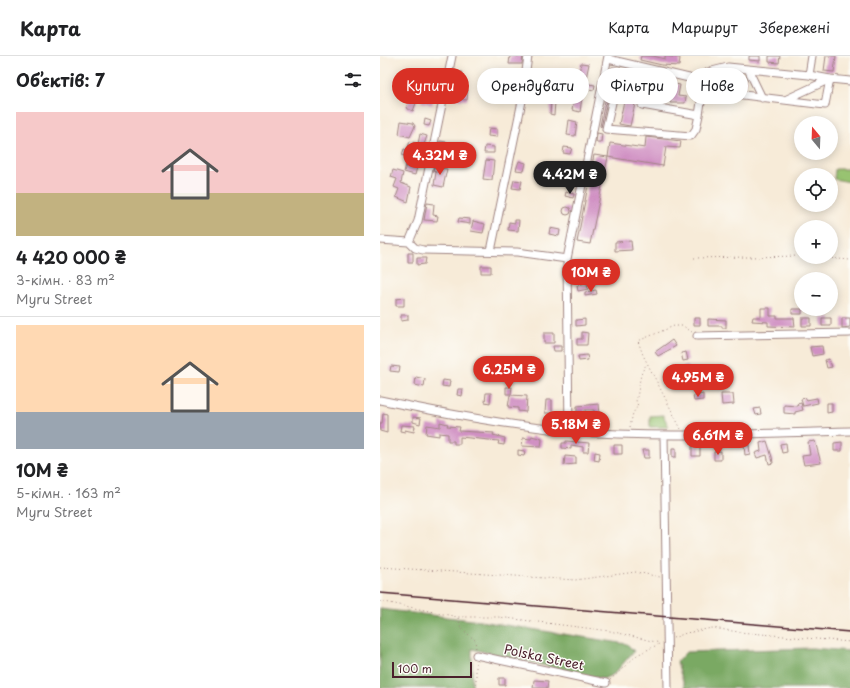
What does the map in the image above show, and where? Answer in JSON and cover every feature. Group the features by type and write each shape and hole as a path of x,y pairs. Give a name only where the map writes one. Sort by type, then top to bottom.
{"street":[{"path":"410,242 418,221 452,56"},
{"path":"491,251 522,101 528,56"},
{"path":"809,75 812,56"},
{"path":"568,431 568,259 608,57 686,77"},
{"path":"724,68 738,68"},
{"path":"748,69 850,81"},
{"path":"748,69 762,98"},
{"path":"748,96 825,105 830,79"},
{"path":"785,100 830,79"},
{"path":"612,104 606,129 691,136 696,129 701,104"},
{"path":"642,105 699,115"},
{"path":"380,240 410,242 415,248 424,250 491,251 541,254 568,259"},
{"path":"698,336 850,333"},
{"path":"380,400 466,417 568,431 664,435 850,432"},
{"path":"664,435 668,582 668,688"},
{"name":"Polska Street","path":"476,655 606,683"}],"path":[{"path":"694,258 794,256"},
{"path":"838,259 850,260"},
{"path":"684,434 647,363 638,341 678,326 683,326 698,336"},
{"path":"628,433 633,413 638,406 636,401 640,389 642,369 647,363"},
{"path":"380,567 575,580 640,573 663,578 668,582"},
{"path":"380,601 458,617 498,617 610,631 660,643 637,655 606,683"},
{"path":"458,617 461,628 475,640 476,688"},
{"path":"667,640 686,633 712,628 739,632 850,642"}],"green space":[{"path":"838,169 850,169 850,182 838,180"},
{"path":"663,415 669,427 650,427 650,416"},
{"path":"380,609 480,621 627,644 634,651 614,674 603,679 472,649 472,688 380,688"},
{"path":"812,648 850,651 850,688 685,688 677,662 686,652"}],"building":[{"path":"510,56 523,56 522,64 509,64"},
{"path":"641,56 653,56 665,59 665,56 680,58 679,66 662,65 640,60"},
{"path":"749,56 760,56 760,61 749,60"},
{"path":"769,56 780,56 779,63 769,62"},
{"path":"826,56 836,56 834,72 824,71"},
{"path":"581,63 589,64 588,68 580,68"},
{"path":"589,84 595,85 594,90 589,89"},
{"path":"678,85 680,85 678,96"},
{"path":"678,96 686,97 685,103 678,103"},
{"path":"408,104 416,104 413,111 406,108"},
{"path":"551,104 555,104 554,115 550,114"},
{"path":"573,104 581,104 580,112 572,110"},
{"path":"604,104 606,104 601,127"},
{"path":"623,104 635,104 630,126 619,124"},
{"path":"425,119 431,121 429,126 424,125"},
{"path":"569,120 577,122 575,136 567,135"},
{"path":"401,121 413,123 415,126 410,137 399,134"},
{"path":"489,128 497,129 497,137 488,136"},
{"path":"597,133 602,134 601,142 596,142"},
{"path":"420,134 427,136 421,153 419,152 417,159 409,157 417,167 415,175 404,172 408,157 402,155 404,149 407,150 410,141 418,144"},
{"path":"646,137 681,141 680,148 666,147 663,166 608,157 610,143 645,148"},
{"path":"440,141 447,142 448,147 446,155 439,153"},
{"path":"485,146 494,147 494,153 484,153"},
{"path":"564,147 572,148 570,154 563,153"},
{"path":"594,155 608,157 590,244 577,242"},
{"path":"486,160 494,161 492,180 483,179"},
{"path":"519,161 526,163 524,171 516,170"},
{"path":"434,167 447,169 443,187 434,185 436,172 433,171"},
{"path":"393,170 403,173 401,183 411,187 408,202 396,197 399,189 394,187 397,179 391,177"},
{"path":"514,180 522,181 520,189 512,188"},
{"path":"566,192 574,194 573,198 565,196"},
{"path":"427,203 434,204 433,215 438,216 437,221 424,220"},
{"path":"567,207 570,208 570,214 567,215 564,214 563,211 564,208"},
{"path":"459,218 470,219 470,224 458,222"},
{"path":"515,220 519,220 518,231 508,230 509,222 515,223"},
{"path":"473,221 485,224 483,233 471,231"},
{"path":"550,228 560,230 559,236 549,234"},
{"path":"631,241 632,250 615,251 615,242"},
{"path":"408,253 413,253 413,262 408,262"},
{"path":"417,258 426,258 425,264 417,265"},
{"path":"577,262 586,262 586,268 577,269"},
{"path":"481,266 491,266 491,273 481,273"},
{"path":"587,284 588,289 578,291 577,286"},
{"path":"596,290 597,294 585,296 585,292"},
{"path":"404,298 404,306 396,306 396,299"},
{"path":"761,308 770,308 770,316 777,316 777,318 794,318 795,327 768,326 768,322 752,321 753,317 761,317"},
{"path":"401,315 408,315 408,320 401,321"},
{"path":"694,318 700,318 700,325 694,325"},
{"path":"802,318 811,318 811,326 802,326"},
{"path":"822,318 831,318 831,326 822,326"},
{"path":"842,318 850,318 850,327 842,328"},
{"path":"585,319 585,325 576,326 576,320"},
{"path":"708,319 726,320 726,328 722,328 722,326 708,326"},
{"path":"582,332 588,333 587,345 577,345 577,339 582,339"},
{"path":"544,333 554,333 554,343 544,343"},
{"path":"672,340 676,346 658,356 655,352"},
{"path":"553,346 561,346 561,351 554,351"},
{"path":"822,346 823,354 812,356 810,347"},
{"path":"686,352 688,360 683,361 681,353"},
{"path":"587,355 588,360 579,361 578,356"},
{"path":"829,359 832,367 827,368 825,360"},
{"path":"391,366 400,367 399,372 390,371"},
{"path":"688,366 690,375 684,376 682,367"},
{"path":"416,377 425,379 424,387 415,385"},
{"path":"443,380 450,381 449,387 442,386"},
{"path":"506,387 512,387 511,394 506,394"},
{"path":"458,389 463,389 462,396 457,395"},
{"path":"486,393 491,393 490,403 485,402"},
{"path":"703,394 703,400 694,401 693,396"},
{"path":"721,394 733,394 734,404 722,405"},
{"path":"510,395 527,396 526,412 518,411 518,408 508,407"},
{"path":"806,398 806,400 817,398 818,403 803,406 801,399"},
{"path":"546,400 552,400 552,413 545,413"},
{"path":"801,403 803,410 795,412 795,414 784,413 784,405 798,406 797,404"},
{"path":"827,403 832,403 832,412 827,413"},
{"path":"599,404 600,415 603,415 603,419 595,419 594,410 585,410 585,415 577,415 577,406"},
{"path":"760,408 761,414 756,415 754,409"},
{"path":"383,413 387,414 387,433 380,431 380,423 382,423"},
{"path":"413,417 421,418 420,424 413,422"},
{"path":"440,422 448,424 447,426 460,427 459,431 494,433 493,435 505,438 504,445 498,444 499,441 460,437 460,444 454,444 454,441 448,441 448,434 439,433 439,436 426,434 427,425 440,427"},
{"path":"401,425 415,426 414,432 405,430 405,432 400,431"},
{"path":"532,436 542,439 541,447 522,446 523,438 531,439"},
{"path":"566,441 589,443 588,452 583,452 583,447 571,445 571,449 562,448 562,443 566,443"},
{"path":"767,441 773,463 769,464 767,455 757,458 755,453 761,451 760,443"},
{"path":"815,441 821,463 804,465 802,456 810,455 808,442"},
{"path":"842,442 842,451 834,451 834,443"},
{"path":"786,443 787,452 782,453 780,444"},
{"path":"614,445 622,445 622,454 614,454"},
{"path":"749,445 750,454 745,455 744,446"},
{"path":"692,446 700,446 700,456 692,456"},
{"path":"672,448 676,448 676,457 672,457"},
{"path":"518,450 525,451 524,456 518,455"},
{"path":"642,450 649,450 649,458 644,458"},
{"path":"721,451 721,460 714,460 714,452"},
{"path":"595,452 600,453 599,461 594,460"},
{"path":"565,456 576,457 576,464 564,465"},
{"path":"499,678 505,678 505,685 499,685"},
{"path":"534,680 548,681 547,688 533,688"}],"railway":[{"path":"380,593 850,632"}]}
